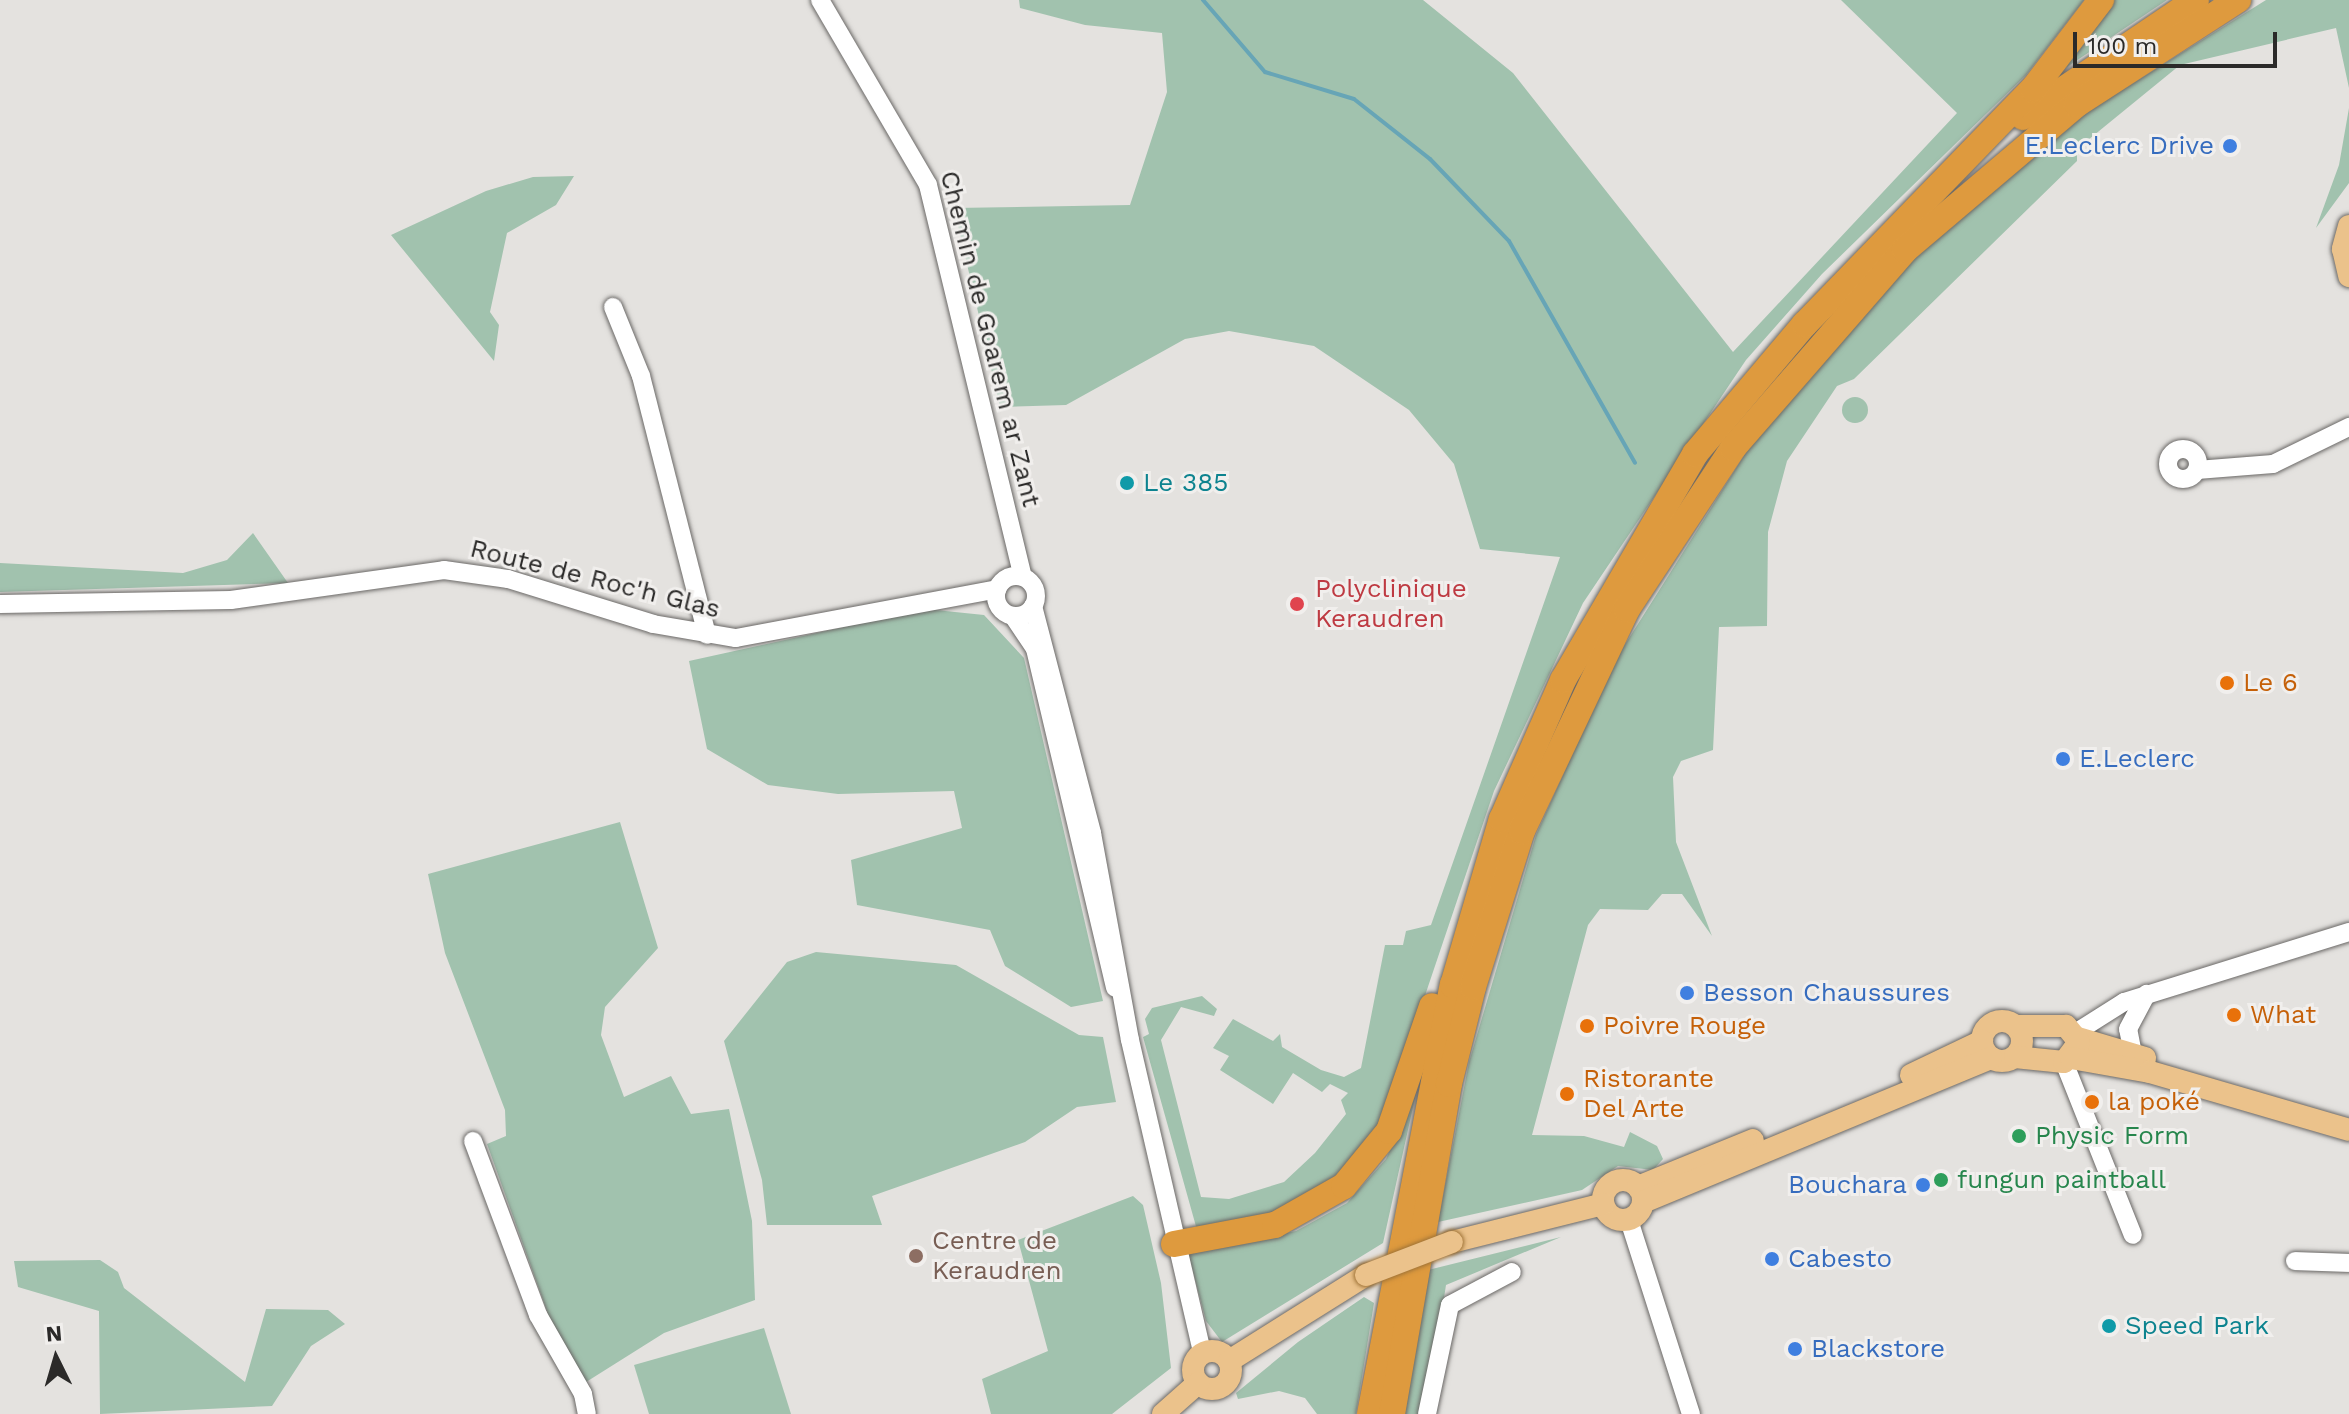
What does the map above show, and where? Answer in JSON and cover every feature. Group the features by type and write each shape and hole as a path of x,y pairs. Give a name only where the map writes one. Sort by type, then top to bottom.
{"highway":[{"path":"1174,1244 1275,1225 1312,1209 1344,1186 1389,1131 1502,819 1608,593 1695,454 1805,324 1969,157 2101,0"},
{"path":"1969,157 2124,42 2196,0"},
{"path":"1392,1414 1473,987 1522,831 1627,609 1733,448 1905,250 2077,104 2238,0"},
{"path":"1370,1414 1430,1075 1502,819"}],"main road":[{"path":"2349,226 2343,249 2349,276"},
{"path":"1987,1049 1994,1023 2049,1028 2068,1050"},
{"path":"2015,1057 2023,1040 2016,1026"},
{"path":"2049,1028 2041,1045 2150,1072 2349,1130"},
{"path":"1603,1204 1615,1219 1636,1203 1987,1049 2015,1057 2068,1050 2133,1054 2349,1120"},
{"path":"1603,1204 1613,1183 1636,1203"},
{"path":"1163,1414 1198,1383 1222,1386 1229,1361 1366,1275 1452,1242 1603,1204"},
{"path":"1198,1383 1193,1370 1202,1353 1215,1351 1229,1361"}],"street":[{"name":"Chemin de Goarem ar Zant","path":"820,0 928,185 1011,527 1009,581"},
{"path":"613,307 648,399 707,635"},
{"path":"2197,470 2273,464 2349,427"},
{"name":"Route de Roc'h Glas","path":"0,604 231,600 444,570 508,579 707,635 769,634 1009,581"},
{"path":"1123,1009 1103,957 1035,649 1008,614 1009,581 1034,588 1033,606 1089,819 1123,1009 1174,1244 1202,1353"},
{"name":"Route de Roc'h Glas","path":"937,598 1008,614"},
{"path":"1008,614 1033,606"},
{"path":"2133,1235 2068,1050 2147,994 2349,932"},
{"path":"2133,1054 2128,1029 2147,994"},
{"path":"473,1141 538,1315 583,1394 587,1414"},
{"path":"1636,1203 1691,1414"},
{"path":"2295,1261 2349,1263"},
{"path":"1427,1414 1450,1305 1512,1272"}],"green space":[{"path":"1019,0 1423,0 1513,73 1733,352 1957,113 1841,0 2084,0 2026,75 1822,274 1746,360 1583,603 1494,791 1380,1129 1349,1170 1299,1206 1197,1230 1143,1037 1149,1034 1145,1019 1152,1008 1202,996 1217,1009 1214,1016 1181,1007 1161,1040 1201,1197 1229,1199 1284,1182 1315,1153 1346,1114 1341,1100 1348,1093 1330,1084 1322,1092 1293,1073 1273,1104 1220,1070 1229,1056 1213,1048 1233,1019 1273,1041 1280,1034 1282,1047 1321,1070 1344,1077 1361,1068 1385,945 1403,945 1406,931 1431,925 1560,557 1480,549 1454,464 1409,410 1314,346 1229,331 1185,339 1066,405 1000,407 954,208 1130,205 1167,92 1162,33 1085,25 1020,8"},
{"path":"2106,0 2167,0 2058,73"},
{"path":"2266,0 2349,0 2349,88 2336,28 2180,65 2077,149 2077,161 1854,379 1837,386 1787,461 1768,532 1767,626 1719,627 1713,750 1681,761 1673,777 1676,842 1712,936 1682,894 1662,894 1648,910 1600,909 1588,925 1532,1135 1584,1136 1624,1147 1630,1132 1657,1146 1663,1159 1653,1170 1618,1166 1582,1190 1438,1222 1469,1062 1536,835 1614,662 1757,435 1921,248 2060,129"},
{"path":"2349,108 2349,183 2316,228 2339,165"},
{"path":"574,176 556,205 507,233 490,312 499,325 494,361 391,235 486,191 533,177"},
{"path":"1855,397 1864,401 1868,410 1864,419 1855,423 1846,419 1842,410 1846,401"},
{"path":"253,533 288,583 0,592 0,563 183,573 227,560"},
{"path":"926,609 984,615 1024,658 1103,1001 1071,1007 1005,966 990,930 857,905 851,860 962,828 954,791 838,794 768,785 707,749 689,661"},
{"path":"620,822 658,948 605,1007 601,1035 624,1097 671,1076 691,1114 729,1109 752,1221 755,1300 664,1333 575,1389 487,1144 506,1136 505,1110 445,953 428,874"},
{"path":"816,952 956,965 1079,1035 1103,1037 1116,1102 1077,1107 1025,1142 872,1196 882,1225 767,1225 762,1180 724,1041 787,962"},
{"path":"1417,1089 1383,1243 1222,1342 1206,1321 1188,1253 1296,1231 1347,1203 1386,1159"},
{"path":"1133,1196 1143,1205 1161,1283 1171,1368 1112,1414 991,1414 982,1379 1048,1351 1018,1240"},
{"path":"1561,1237 1446,1285 1426,1414 1405,1414 1428,1270"},
{"path":"100,1260 118,1272 124,1288 245,1382 266,1309 328,1310 345,1324 311,1346 272,1406 100,1414 99,1311 18,1287 14,1261"},
{"path":"1364,1297 1374,1303 1356,1414 1317,1414 1305,1398 1279,1391 1238,1399 1236,1393 1298,1342"},
{"path":"764,1328 791,1414 649,1414 634,1365"}],"waterway":[{"path":"1203,0 1265,72 1354,99 1430,159 1509,241 1635,463"}],"place":[{"name":"E.Leclerc Drive","path":"2230,146"},
{"name":"Le 385","path":"1127,483"},
{"name":"Polyclinique Keraudren","path":"1297,604"},
{"name":"Le 6","path":"2227,683"},
{"name":"E.Leclerc","path":"2063,759"},
{"name":"Besson Chaussures","path":"1687,993"},
{"name":"What","path":"2234,1015"},
{"name":"Poivre Rouge","path":"1587,1026"},
{"name":"Ristorante Del Arte","path":"1567,1094"},
{"name":"la poké","path":"2092,1102"},
{"name":"Physic Form","path":"2019,1136"},
{"name":"fungun paintball","path":"1941,1180"},
{"name":"Bouchara","path":"1923,1185"},
{"name":"Centre de Keraudren","path":"916,1256"},
{"name":"Cabesto","path":"1772,1259"},
{"name":"Speed Park","path":"2109,1326"},
{"name":"Blackstore","path":"1795,1349"}]}
